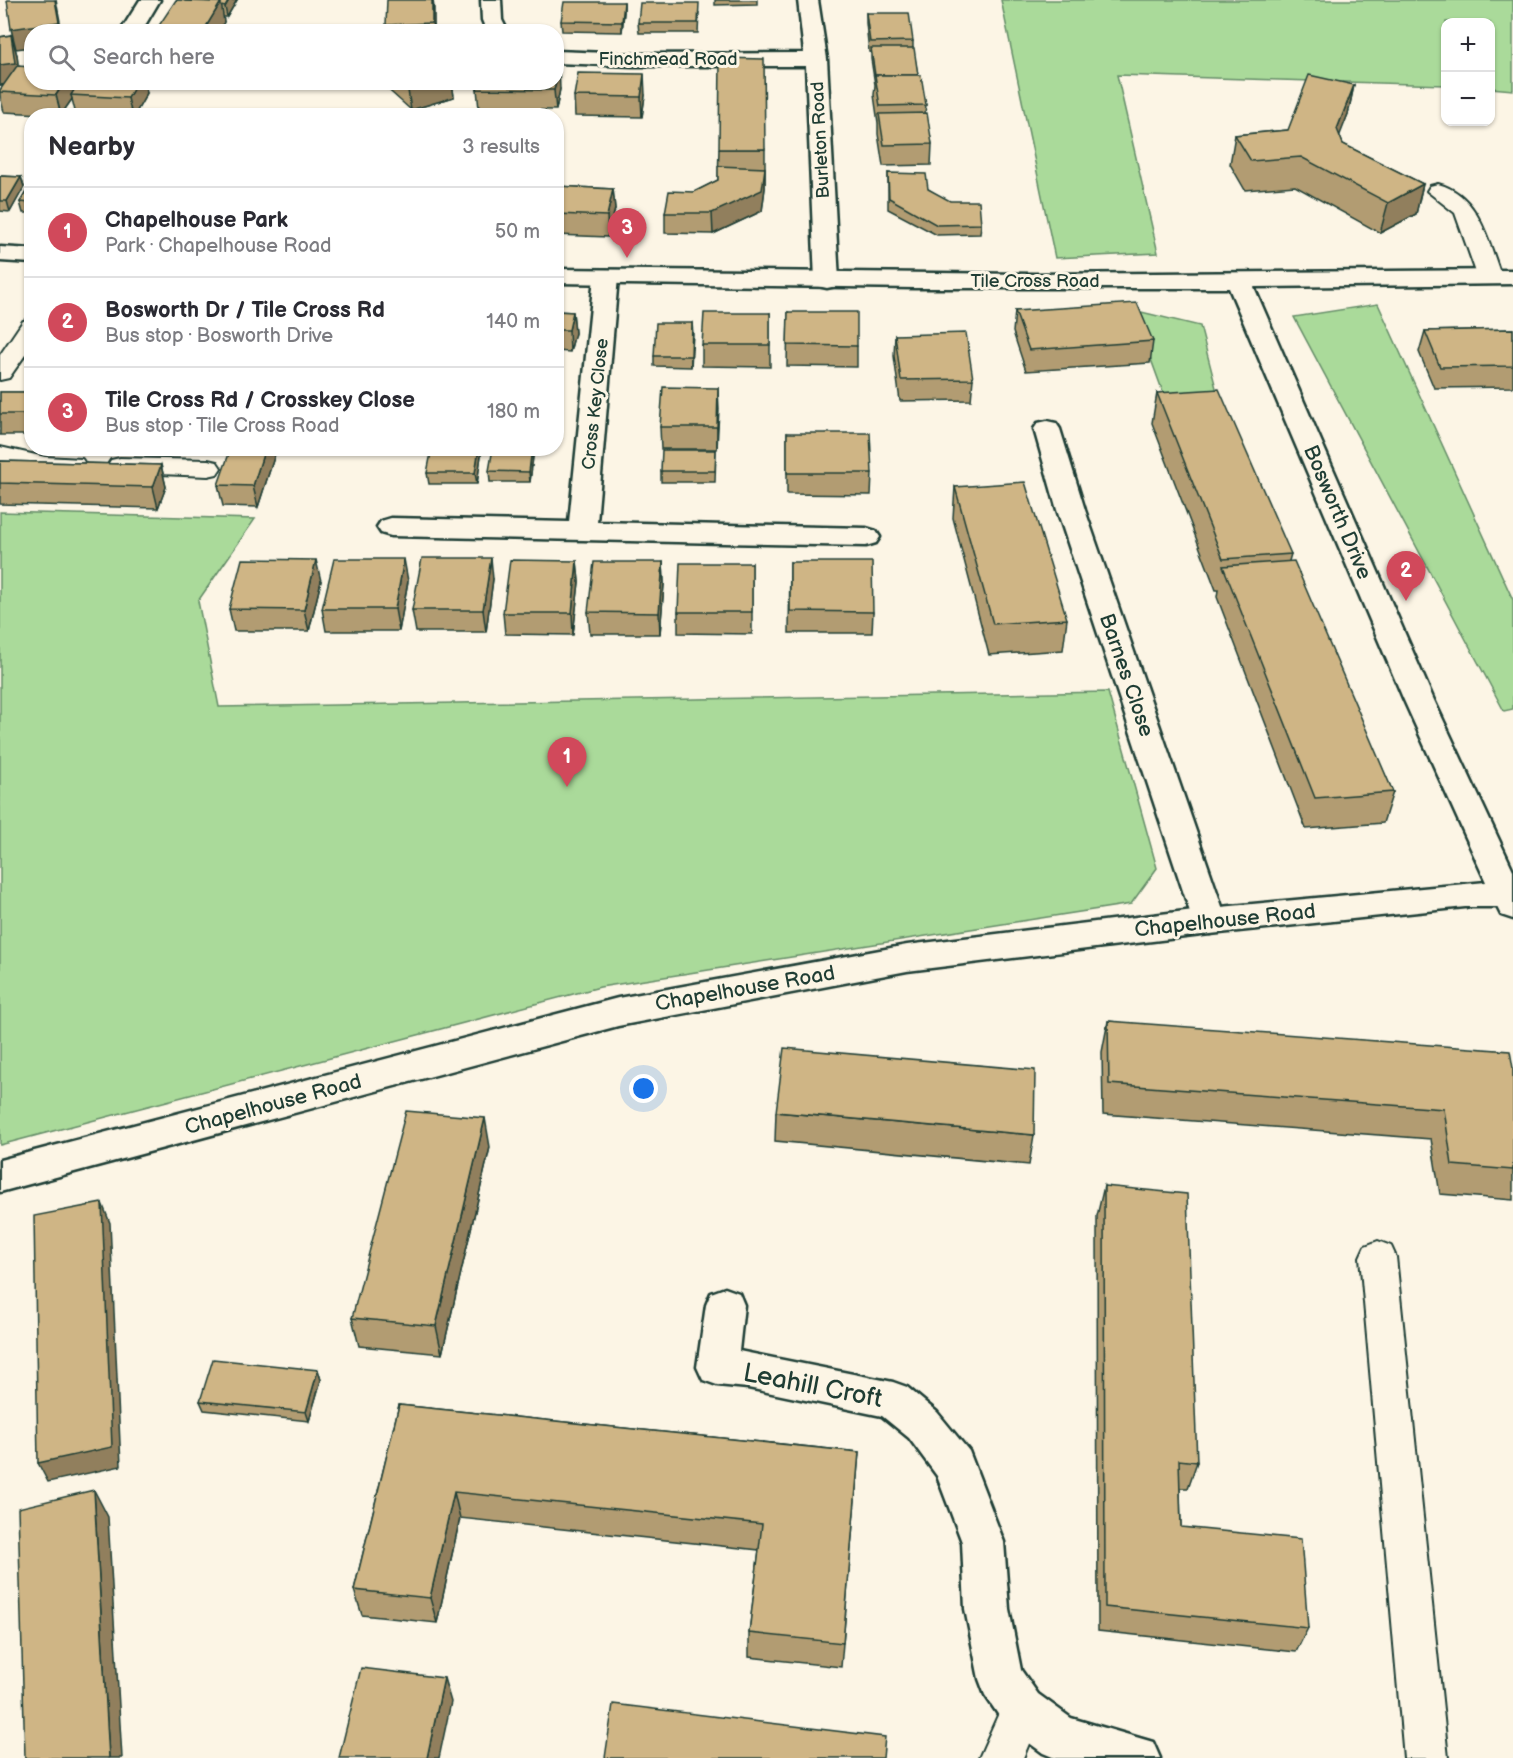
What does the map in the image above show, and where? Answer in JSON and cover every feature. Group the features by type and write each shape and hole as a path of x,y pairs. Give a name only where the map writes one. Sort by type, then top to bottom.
{"street":[{"path":"135,24 150,0"},
{"path":"491,0 494,24"},
{"name":"Burleton Road","path":"808,0 816,58 827,281"},
{"name":"Finchmead Road","path":"564,57 633,60 816,58"},
{"path":"0,254 24,256"},
{"name":"Tile Cross Road","path":"564,276 827,281 1239,282 1502,277"},
{"name":"Cross Key Close","path":"582,531 606,277"},
{"name":"Bosworth Drive","path":"1239,282 1418,698 1510,900"},
{"name":"Barnes Close","path":"1047,429 1071,510 1210,921"},
{"path":"391,527 866,537"},
{"name":"Chapelhouse Road","path":"0,1176 618,1012 907,958 1210,921 1465,895 1510,900"},
{"name":"Leahill Croft","path":"725,1305 717,1367 748,1370 893,1400 923,1425 954,1465 983,1542 987,1609 1001,1679 1022,1710 1059,1737 1111,1754 1137,1758"}],"lane":[{"path":"1438,191 1453,199 1465,211 1502,277"},
{"path":"0,373 24,338"},
{"path":"0,455 45,465 207,468"},
{"path":"1378,1257 1426,1758"},
{"path":"1001,1758 1022,1710"}],"green space":[{"path":"1001,0 1513,0 1513,90 1495,88 1495,18 1441,18 1441,85 1117,75 1158,253 1055,258"},
{"path":"1378,304 1513,600 1513,709 1504,711 1294,317"},
{"path":"1133,310 1200,326 1224,419 1168,406"},
{"path":"0,512 255,519 198,601 219,707 1108,692 1157,868 1131,904 600,987 0,1145"}],"building":[{"path":"7,0 55,0 59,22 24,24 24,27 11,29"},
{"path":"176,0 221,2 208,24 160,24"},
{"path":"185,0 229,0 225,7 221,6 221,2"},
{"path":"387,0 432,0 432,23 386,24"},
{"path":"564,2 624,2 622,22 561,21"},
{"path":"640,3 699,3 698,23 638,23"},
{"path":"866,13 909,13 913,41 870,42"},
{"path":"11,35 15,63 0,65 0,37"},
{"path":"871,48 914,48 918,75 875,75"},
{"path":"720,58 764,59 765,149 719,149"},
{"path":"17,66 24,66 24,90 59,90 56,95 0,92"},
{"path":"578,73 644,74 641,97 574,96"},
{"path":"875,75 921,75 926,105 880,106"},
{"path":"1309,75 1354,85 1337,129 1343,144 1423,184 1388,203 1301,157 1251,161 1235,135 1288,130"},
{"path":"74,90 132,90 128,98 71,95"},
{"path":"927,113 932,144 884,145 879,114"},
{"path":"718,166 765,168 762,190 712,213 665,213 669,191 694,192 718,180"},
{"path":"888,173 926,174 928,189 950,201 979,201 981,224 937,225 889,198"},
{"path":"0,176 21,177 7,201 0,201"},
{"path":"564,186 613,189 607,216 564,214"},
{"path":"1137,303 1153,341 1029,350 1015,311"},
{"path":"564,311 573,312 569,330 564,330"},
{"path":"788,312 857,312 857,346 787,345"},
{"path":"704,313 770,313 770,345 702,345"},
{"path":"656,323 692,323 691,356 654,356"},
{"path":"1513,329 1513,366 1440,367 1425,331"},
{"path":"966,333 973,379 901,380 895,335"},
{"path":"663,387 718,388 717,427 660,427"},
{"path":"1219,389 1291,554 1223,559 1157,393"},
{"path":"0,392 24,392 24,414 0,414"},
{"path":"787,433 870,433 872,473 787,473"},
{"path":"662,450 716,450 715,471 661,471"},
{"path":"228,456 262,456 253,486 218,485"},
{"path":"430,456 478,456 475,473 427,473"},
{"path":"492,456 531,456 529,472 489,471"},
{"path":"0,461 161,465 153,487 0,483"},
{"path":"1025,482 1067,619 993,624 955,487"},
{"path":"422,558 491,558 483,610 412,610"},
{"path":"242,559 316,560 304,610 229,609"},
{"path":"334,559 404,559 395,609 322,609"},
{"path":"510,560 577,561 572,613 503,613"},
{"path":"1294,561 1393,792 1315,798 1223,566"},
{"path":"594,562 663,562 659,613 588,612"},
{"path":"790,562 872,562 873,612 790,611"},
{"path":"680,563 752,563 752,612 678,612"},
{"path":"1108,1021 1510,1051 1513,1068 1513,1170 1452,1165 1444,1109 1109,1084"},
{"path":"784,1048 1035,1070 1034,1135 776,1112"},
{"path":"406,1111 485,1118 436,1326 352,1318"},
{"path":"1104,1186 1187,1194 1197,1462 1179,1460 1181,1527 1301,1539 1308,1628 1105,1607"},
{"path":"102,1203 112,1447 38,1463 34,1216"},
{"path":"213,1359 318,1370 306,1412 200,1401"},
{"path":"399,1405 859,1452 843,1643 749,1633 762,1524 454,1492 430,1598 354,1590"},
{"path":"94,1490 109,1758 25,1758 18,1508"},
{"path":"361,1668 444,1678 427,1758 339,1758"},
{"path":"613,1704 885,1737 883,1758 605,1758"}],"place":[{"name":"Tile Cross Rd / Crosskey Close","path":"627,258"},
{"name":"Bosworth Dr / Tile Cross Rd","path":"1406,601"},
{"name":"Chapelhouse Park","path":"567,787"}]}
